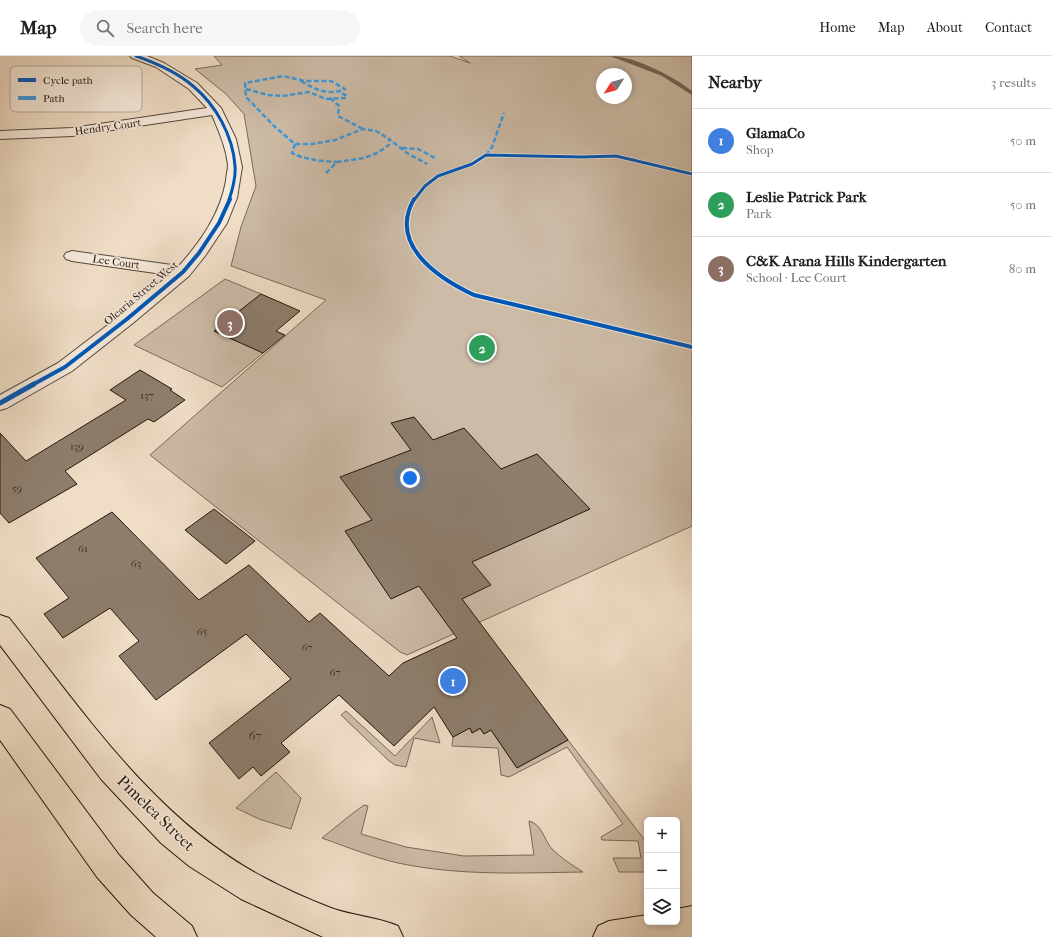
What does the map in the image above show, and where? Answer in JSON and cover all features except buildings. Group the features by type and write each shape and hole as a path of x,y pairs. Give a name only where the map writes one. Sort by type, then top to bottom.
{"main road":[{"name":"Pimelea Street","path":"0,626 111,769 172,832 200,855 252,888 330,924 387,937"},
{"path":"0,718 108,866 142,904 181,937"},
{"path":"610,937 634,934 692,922"}],"street":[{"name":"Olearia Street West","path":"0,403 65,367 128,319 183,272 199,254 219,223 230,198 235,167 229,139 216,111 193,86 160,65 136,56"},
{"name":"Hendry Court","path":"0,135 72,132 216,111"},
{"name":"Lee Court","path":"72,256 183,272"}],"shaded area":[{"path":"214,56 450,56 470,63 459,56 692,56 692,526 407,655 400,652 150,455 326,300 231,266 241,227 256,186 244,114 226,94 195,69 222,65"},
{"path":"225,279 261,294 214,331 263,353 222,387 134,345"},
{"path":"346,711 395,756 432,717 440,743 414,738 406,767 395,765 341,715"},
{"path":"470,728 472,733 480,729 484,734 491,730 517,768 568,740 644,839 644,872 619,872 613,858 641,858 638,841 602,840 601,837 623,824 567,747 509,777 501,775 498,748 452,746 453,737"},
{"path":"276,772 301,798 291,829 259,819 236,808"},
{"path":"364,805 368,806 361,834 406,847 464,856 534,855 529,821 537,825 555,852 583,872 490,873 444,870 398,863 360,852 322,838"}],"waterway":[{"path":"612,56 643,66 664,75 674,80 692,93"}],"marked path":[{"path":"301,81 312,88 327,93 339,92 345,89 335,82 327,80 304,81 283,76 245,83 246,97 275,127 295,144 312,144 335,140 363,129 376,131 389,139"},
{"path":"246,89 268,95 282,96 309,92 326,99 345,98 347,96 339,92"},
{"path":"330,98 339,106 338,116 363,129"},
{"path":"486,155 492,147 504,113"},
{"path":"326,173 337,162 358,160 377,153 389,145 389,139 407,153 427,164"},
{"path":"295,144 292,153 297,156 313,160 337,162"},
{"path":"402,148 418,149 437,159"}],"cycle path":[{"path":"0,403 65,367 127,319 183,272 199,253 219,223 230,198 235,167 229,139 216,111 193,86 160,65 136,56"},
{"path":"692,174 616,156 582,157 486,155 472,164 442,174 425,186 412,203 408,214 407,225 413,246 427,264 447,281 474,295 692,347"}],"place":[{"name":"C&K Arana Hills Kindergarten","path":"230,323"},
{"name":"Leslie Patrick Park","path":"482,348"},
{"name":"GlamaCo","path":"453,681"}]}
